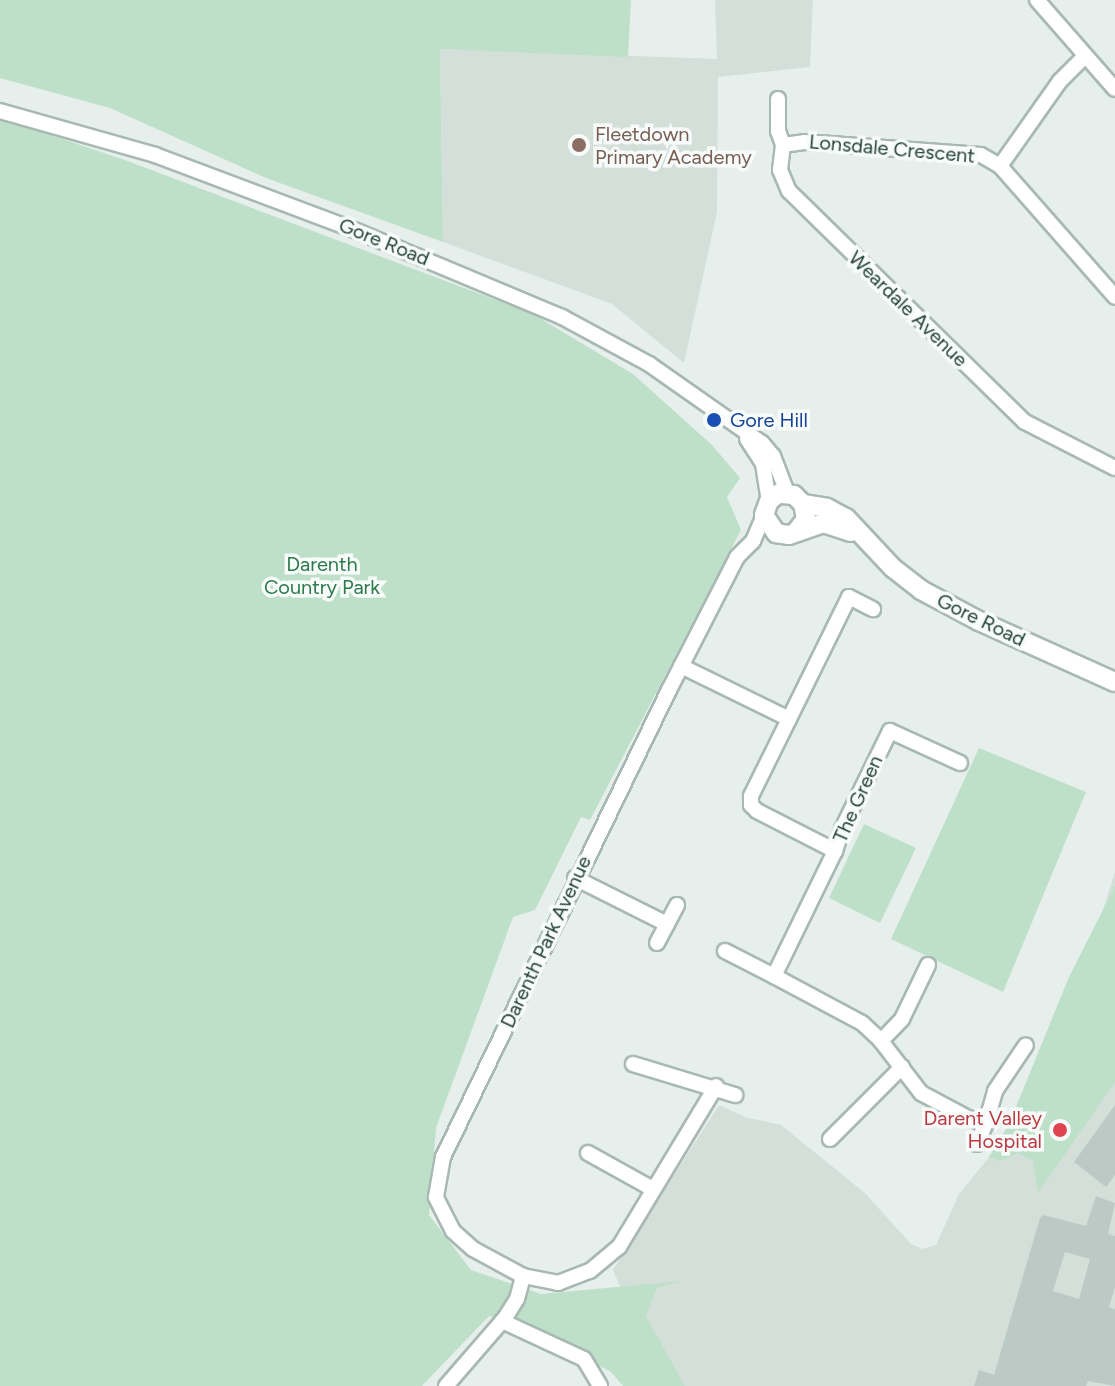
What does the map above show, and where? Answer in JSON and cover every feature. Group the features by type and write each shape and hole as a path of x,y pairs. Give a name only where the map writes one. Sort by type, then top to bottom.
{"street":[{"path":"1037,0 1115,89"},
{"name":"Lonsdale Crescent","path":"1000,166 1060,81 1084,57"},
{"name":"Weardale Avenue","path":"778,99 778,131 783,145 780,170 789,191 1034,430 1115,468"},
{"name":"Gore Road","path":"0,111 155,155 347,227 526,300 636,356 762,443 773,456 787,493"},
{"name":"Lonsdale Crescent","path":"783,145 804,142 981,155 1000,166 1115,297"},
{"name":"Gore Road","path":"741,430 763,464 767,508"},
{"path":"753,541 776,533 796,532 806,519 803,504 787,493 767,508 776,533"},
{"name":"Gore Road","path":"803,504 835,512 893,568 921,590 979,621 1115,682"},
{"name":"Darenth Park Avenue","path":"523,1276 473,1249 453,1231 436,1197 443,1157 575,878 737,557 753,541 767,508"},
{"name":"Gore Road","path":"796,532 823,523 862,536"},
{"name":"The Green","path":"835,851 752,806 751,796 849,597 873,609"},
{"path":"681,666 789,719"},
{"name":"The Green","path":"774,976 890,731 960,763"},
{"path":"575,878 667,924"},
{"path":"657,943 677,905"},
{"path":"725,951 850,1015 881,1041 926,1098 958,1115 986,1123"},
{"path":"881,1041 901,1022 928,965"},
{"path":"977,1144 995,1091 1026,1045"},
{"path":"633,1064 716,1086 735,1095"},
{"path":"830,1139 902,1067"},
{"path":"446,1386 502,1321 517,1299 523,1276 558,1283 590,1271 619,1247 716,1086"},
{"path":"588,1153 653,1189"},
{"path":"502,1321 584,1359 600,1386"}],"shaded area":[{"name":"Fleetdown Primary Academy","path":"715,0 813,0 810,67 718,77 717,212 684,363 612,304 443,242 440,49 717,59"},
{"name":"Darent Valley Hospital","path":"1115,872 1115,1386 662,1386 613,1270 719,1105 745,1117 781,1125 865,1193 911,1244 922,1249 936,1245 959,1194 994,1151 1059,1048"}],"green space":[{"path":"0,0 631,0 628,57 440,49 443,242 266,178 110,108 0,78"},
{"name":"Darenth Country Park","path":"0,118 125,160 533,314 633,374 712,445 740,478 727,497 741,530 590,820 581,817 535,910 513,917 436,1128 429,1215 471,1270 541,1294 681,1281 657,1288 646,1316 685,1386 623,1386 611,1372 522,1325 489,1316 422,1386 0,1386"},
{"path":"979,748 1086,792 1003,992 891,939"},
{"path":"864,824 916,848 880,923 829,898"},
{"path":"1115,886 1115,1082 1038,1193 1033,1161 1018,1153 1000,1161 989,1157 1009,1124 1069,977"}],"building":[{"path":"1115,1105 1115,1175 1106,1187 1074,1162"},
{"path":"1096,1196 1115,1203 1108,1234 1115,1236 1115,1287 1109,1307 1115,1309 1115,1386 1088,1381 1086,1386 974,1386 979,1370 994,1375 1040,1218 1043,1215 1086,1226","holes":["1065,1252 1090,1259 1079,1299 1053,1291"]}],"place":[{"name":"Fleetdown Primary Academy","path":"579,145"},
{"name":"Gore Hill","path":"714,420"},
{"name":"Darent Valley Hospital","path":"1060,1130"}]}
